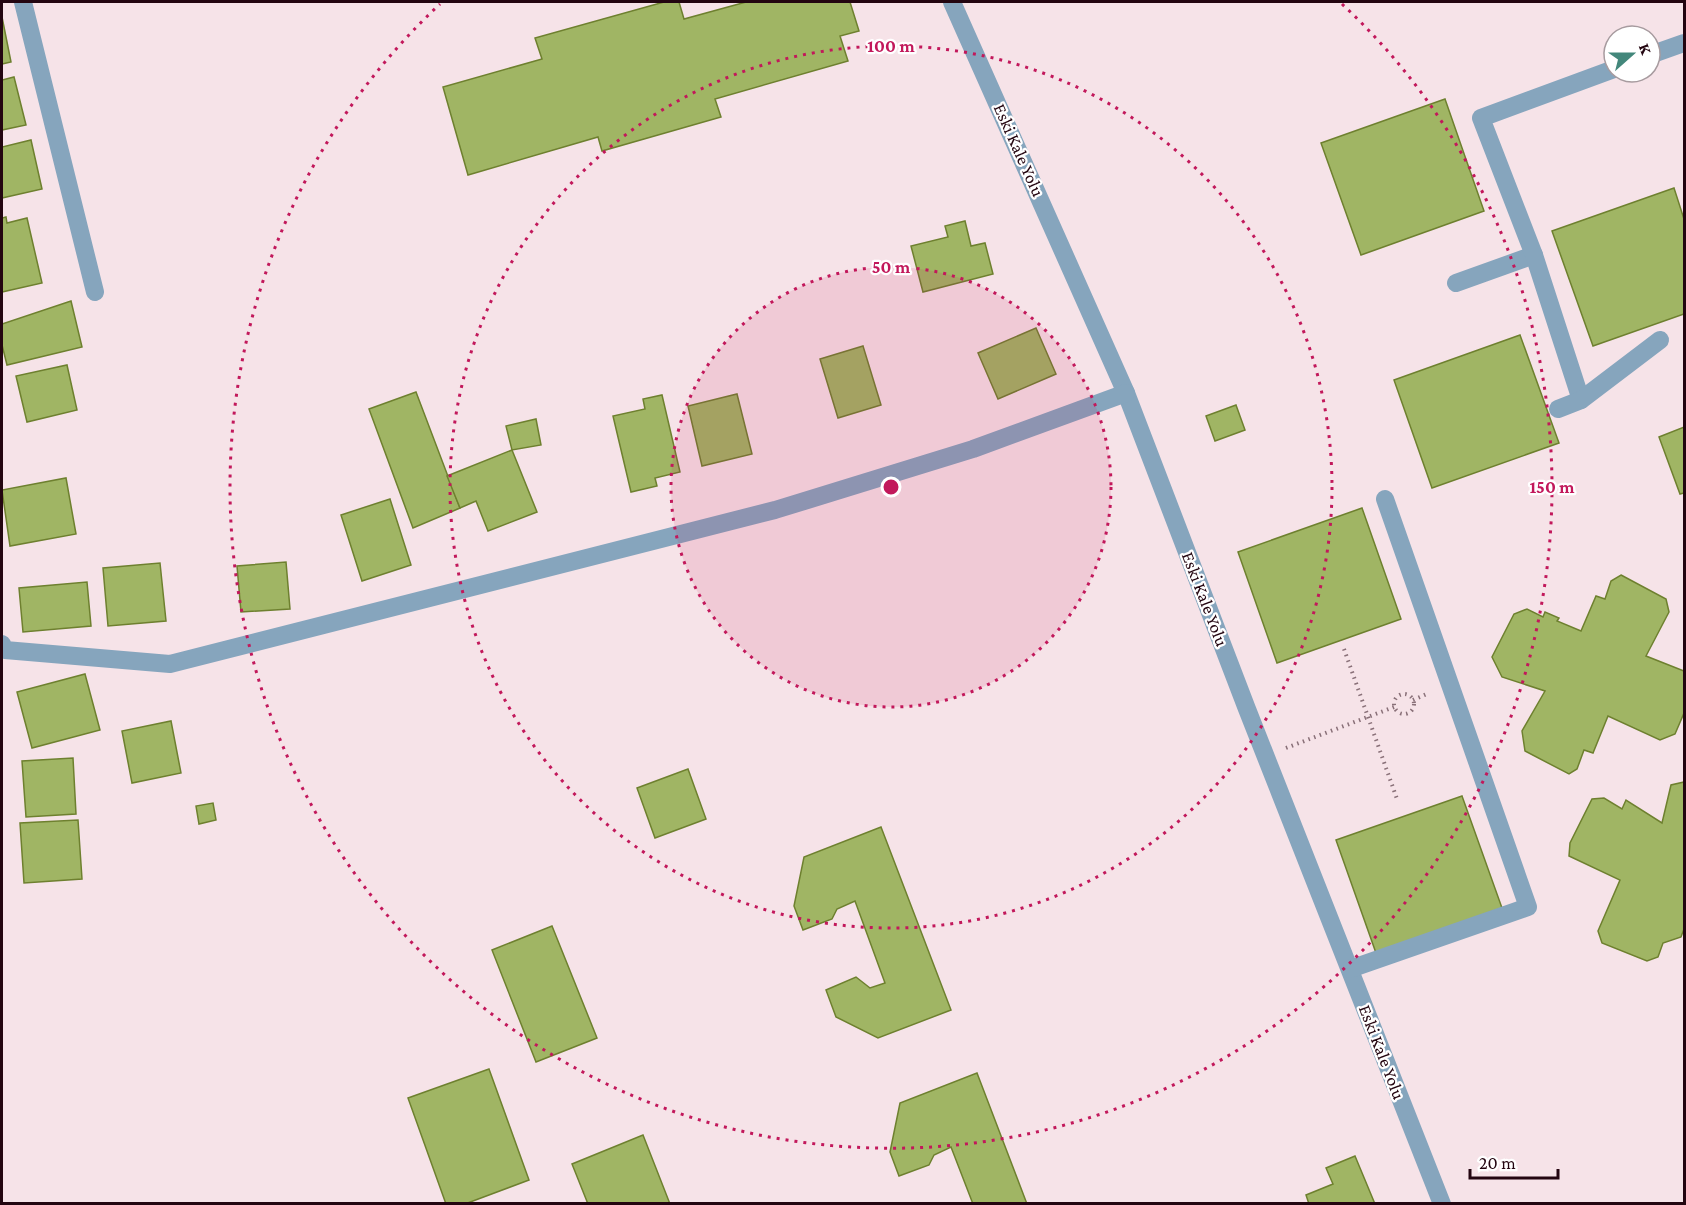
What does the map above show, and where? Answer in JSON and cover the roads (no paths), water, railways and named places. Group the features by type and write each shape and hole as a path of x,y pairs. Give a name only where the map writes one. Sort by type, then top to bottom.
{"street":[{"path":"23,2 95,292"},
{"name":"Eski Kale Yolu","path":"952,2 1126,393 1442,1203"},
{"path":"1662,51 1684,43"},
{"path":"1581,400 1534,255 1481,118 1602,73"},
{"path":"1456,283 1534,255"},
{"path":"1558,409 1581,400 1660,340"},
{"path":"2,644 5,650 170,664 775,510 973,449 1126,393"},
{"path":"1350,969 1528,907 1385,499"}]}
